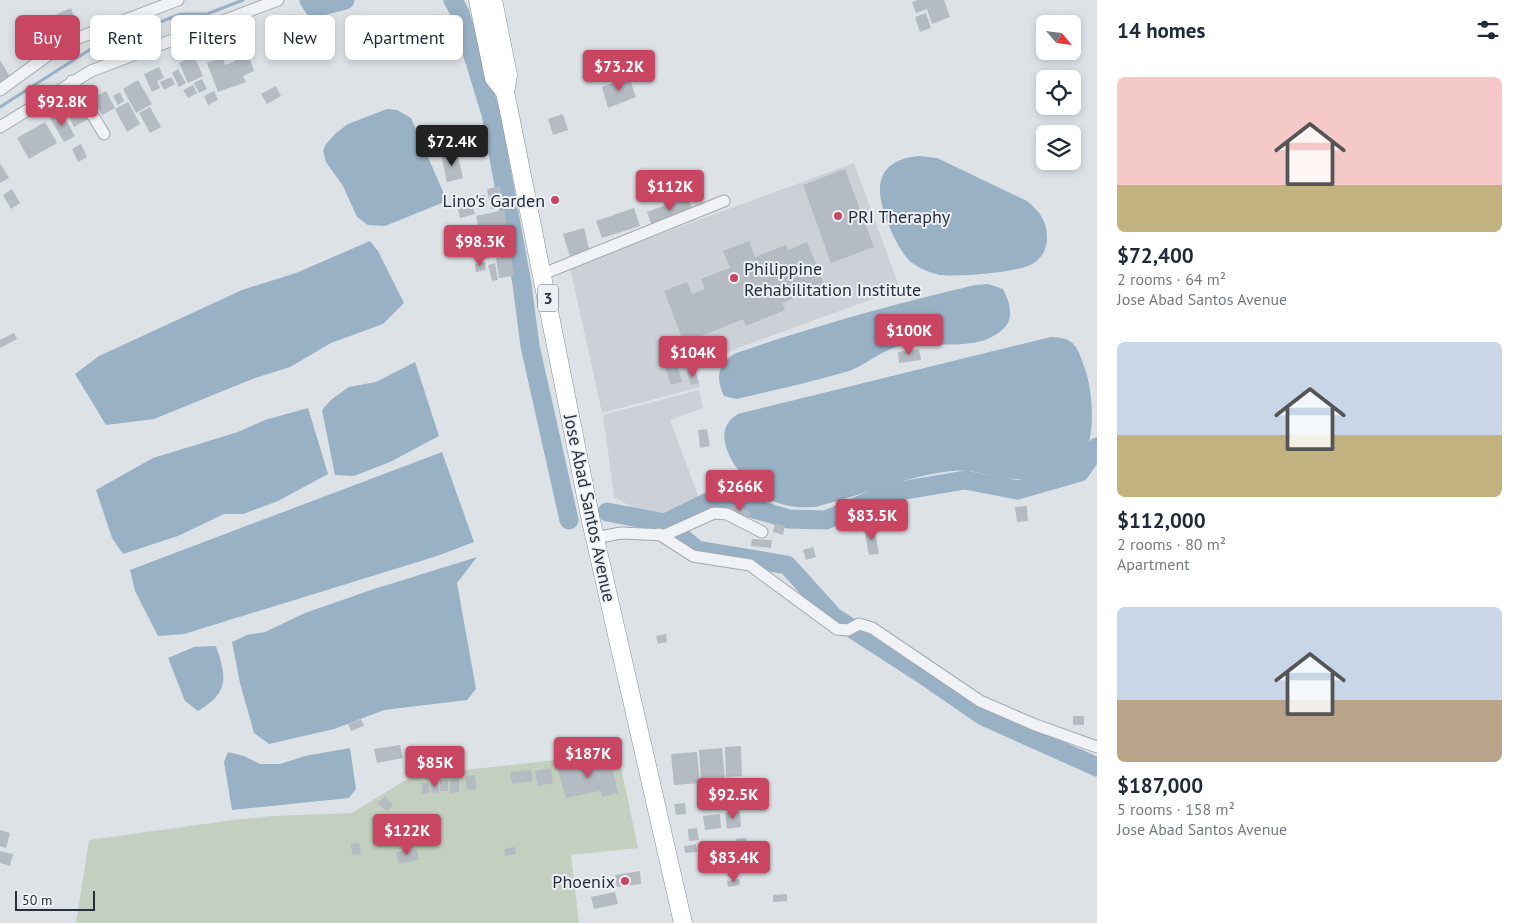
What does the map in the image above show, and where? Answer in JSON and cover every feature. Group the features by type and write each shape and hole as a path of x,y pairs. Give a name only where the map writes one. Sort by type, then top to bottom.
{"highway":[{"name":"Jose Abad Santos Avenue","path":"478,0 494,78 505,92"},
{"name":"Jose Abad Santos Avenue","path":"493,0 508,75 505,92 595,538 683,923"}],"street":[{"path":"0,90 56,50 78,38 178,0"},
{"path":"0,127 72,81 107,63 278,0"},
{"path":"72,81 104,134"},
{"path":"543,274 724,201"},
{"path":"595,538 622,533 662,534 714,513 727,514 762,532"},
{"path":"662,534 693,556 750,565 837,630 848,630 859,624 872,628 980,701 1097,747"}],"shaded area":[{"name":"Philippine Rehabilitation Institute","path":"854,163 900,289 694,364 700,387 602,413 570,267"},
{"path":"699,390 703,408 670,420 700,501 667,515 648,516 614,497 603,415"}],"green space":[{"path":"618,753 638,848 571,855 579,923 76,923 89,840 233,820 273,816 352,813 412,776"}],"water":[{"path":"387,109 397,110 411,118 447,201 385,226 368,225 357,217 343,186 326,162 323,151 326,144 336,133 348,124"},
{"path":"919,156 937,158 1027,201 1039,213 1046,227 1047,238 1044,252 1034,263 1016,269 988,274 940,275 912,263 901,250 886,219 881,199 880,183 886,170 891,165 903,159"},
{"path":"370,241 378,251 404,303 383,324 331,343 290,367 255,378 154,419 106,425 75,374 99,356 242,290 296,273"},
{"path":"988,284 1003,289 1009,304 1010,314 1004,328 994,336 982,341 956,344 904,345 883,353 849,371 737,399 724,396 721,389 719,377 722,366 725,361 736,353 885,308 975,285"},
{"path":"1051,337 1065,339 1074,345 1077,350 1083,362 1088,380 1092,406 1091,434 1088,446 1077,465 1067,470 1025,479 1016,479 958,470 899,482 815,507 799,507 778,503 763,495 741,474 726,448 724,435 728,423 738,414"},
{"path":"415,362 439,436 390,462 354,476 335,475 322,410 332,399 349,387 376,382"},
{"path":"308,408 328,474 278,501 243,514 224,514 178,536 123,554 112,538 96,490 153,458 238,432 265,420"},
{"path":"442,452 474,542 437,556 184,634 158,636 135,591 130,570"},
{"path":"477,557 457,583 476,689 467,700 384,710 334,729 269,744 254,733 240,683 232,642 247,635 265,632 305,613 371,590"},
{"path":"216,646 222,667 223,684 215,697 198,711 185,701 168,658 194,647"},
{"path":"350,748 356,789 349,798 232,810 224,762 228,752 244,756 260,764 280,764 305,756"}],"building":[{"path":"918,0 944,0 950,17 932,24 927,9 916,13 912,2"},
{"path":"71,8 73,15 55,15"},
{"path":"926,13 931,28 920,32 915,17"},
{"path":"0,60 10,77 0,83"},
{"path":"185,60 196,60 203,76 188,83 179,63"},
{"path":"215,60 224,60 225,65 235,61 250,60 254,71 243,76 246,82 218,92 207,63"},
{"path":"159,67 164,78 157,81 160,88 152,92 144,74"},
{"path":"178,69 186,83 179,87 172,73"},
{"path":"171,77 175,84 164,90 160,82"},
{"path":"629,77 636,97 608,108 602,87"},
{"path":"202,79 207,89 199,93 194,83"},
{"path":"138,80 152,104 136,113 123,89"},
{"path":"193,85 197,93 188,98 183,90"},
{"path":"276,86 281,96 267,104 261,94"},
{"path":"106,91 115,108 102,115 93,98"},
{"path":"214,91 218,100 208,105 204,96"},
{"path":"120,92 124,101 118,105 113,96"},
{"path":"77,99 88,119 74,127 64,107"},
{"path":"128,102 140,124 127,132 115,109"},
{"path":"150,107 161,127 150,133 139,113"},
{"path":"61,111 75,136 64,142 50,118"},
{"path":"563,114 568,130 553,135 548,119"},
{"path":"45,122 57,143 29,159 17,138"},
{"path":"81,144 87,157 78,162 72,149"},
{"path":"457,152 463,178 447,182 441,155"},
{"path":"0,163 9,178 0,183"},
{"name":"PRI Theraphy","path":"845,169 874,247 831,263 803,185"},
{"path":"500,186 504,206 491,209 487,189"},
{"path":"12,189 20,203 11,209 3,195"},
{"path":"485,195 487,207 478,209 475,196"},
{"path":"688,197 693,211 652,226 647,212"},
{"path":"471,201 475,214 460,218 457,205"},
{"path":"634,208 640,226 602,238 596,221"},
{"path":"504,210 508,230 480,235 476,216"},
{"path":"584,228 590,253 571,260 563,234"},
{"path":"508,239 511,252 484,259 481,245"},
{"path":"749,241 755,257 786,245 788,250 807,242 825,286 782,303 785,310 746,326 743,319 684,343 664,291 687,282 692,294 705,289 701,279 730,268 723,251"},
{"path":"511,255 514,276 499,278 496,258"},
{"path":"485,262 486,270 476,272 475,264"},
{"path":"495,263 498,280 492,281 488,265"},
{"path":"14,333 17,339 0,348 0,340"},
{"path":"919,349 921,360 899,363 898,352"},
{"path":"676,361 682,382 671,385 664,364"},
{"path":"695,370 699,383 691,385 687,372"},
{"path":"707,429 710,446 700,448 698,430"},
{"path":"733,504 751,512 747,521 729,513"},
{"path":"1027,506 1028,521 1017,522 1015,507"},
{"path":"775,523 785,526 783,535 773,532"},
{"path":"874,527 879,554 869,555 864,528"},
{"path":"752,539 772,540 771,548 751,546"},
{"path":"813,547 816,557 806,560 803,550"},
{"path":"666,634 667,642 658,644 656,636"},
{"path":"1073,716 1084,716 1084,725 1073,725"},
{"path":"361,719 364,726 351,731 348,724"},
{"path":"400,745 403,758 377,763 374,749"},
{"path":"741,746 742,776 726,777 725,747"},
{"path":"722,748 725,779 701,781 699,750"},
{"path":"697,752 700,783 674,785 671,754"},
{"path":"611,761 618,793 602,797 600,791 566,798 557,768"},
{"path":"551,768 553,783 538,786 535,771"},
{"path":"531,770 533,781 512,784 510,772"},
{"path":"475,775 477,789 467,790 465,777"},
{"path":"459,779 459,792 450,793 450,780"},
{"path":"440,780 448,780 448,791 440,791"},
{"path":"431,782 438,782 439,793 432,793"},
{"path":"422,783 429,783 429,793 422,794"},
{"path":"385,796 393,805 387,812 378,803"},
{"path":"685,803 686,814 676,815 674,804"},
{"path":"740,811 741,827 727,829 725,813"},
{"path":"720,814 721,828 705,830 703,816"},
{"path":"697,828 699,840 689,841 688,829"},
{"path":"0,830 10,833 6,848 0,846"},
{"path":"746,838 748,855 738,856 736,839"},
{"path":"359,843 361,854 352,855 351,844"},
{"path":"696,844 697,852 685,853 684,846"},
{"path":"515,847 516,854 505,856 504,849"},
{"path":"417,849 419,860 398,864 396,852"},
{"path":"0,851 13,854 10,866 0,863"},
{"path":"736,853 736,860 724,862 723,855"},
{"path":"736,862 737,873 728,877 726,863"},
{"path":"640,871 641,884 617,887 615,875"},
{"path":"739,879 740,885 728,887 727,881"},
{"path":"615,892 618,904 594,909 591,897"},
{"path":"787,894 787,901 773,902 773,895"}],"waterway":[{"path":"0,107 94,47 181,14 207,14 243,0"},
{"path":"309,0 314,8 345,0"},
{"path":"453,0 460,13 491,114 522,284 530,346 569,520"},
{"path":"665,523 716,498 789,519 826,520 888,493 965,480 1017,490 1080,472 1097,447"},
{"path":"607,512 665,523 697,550 787,565 834,617 983,716 1097,767"}],"place":[{"name":"Lino's Garden","path":"555,200"},
{"name":"PRI Theraphy","path":"838,216"},
{"name":"Philippine Rehabilitation Institute","path":"734,278"},
{"name":"Phoenix","path":"625,881"}]}
